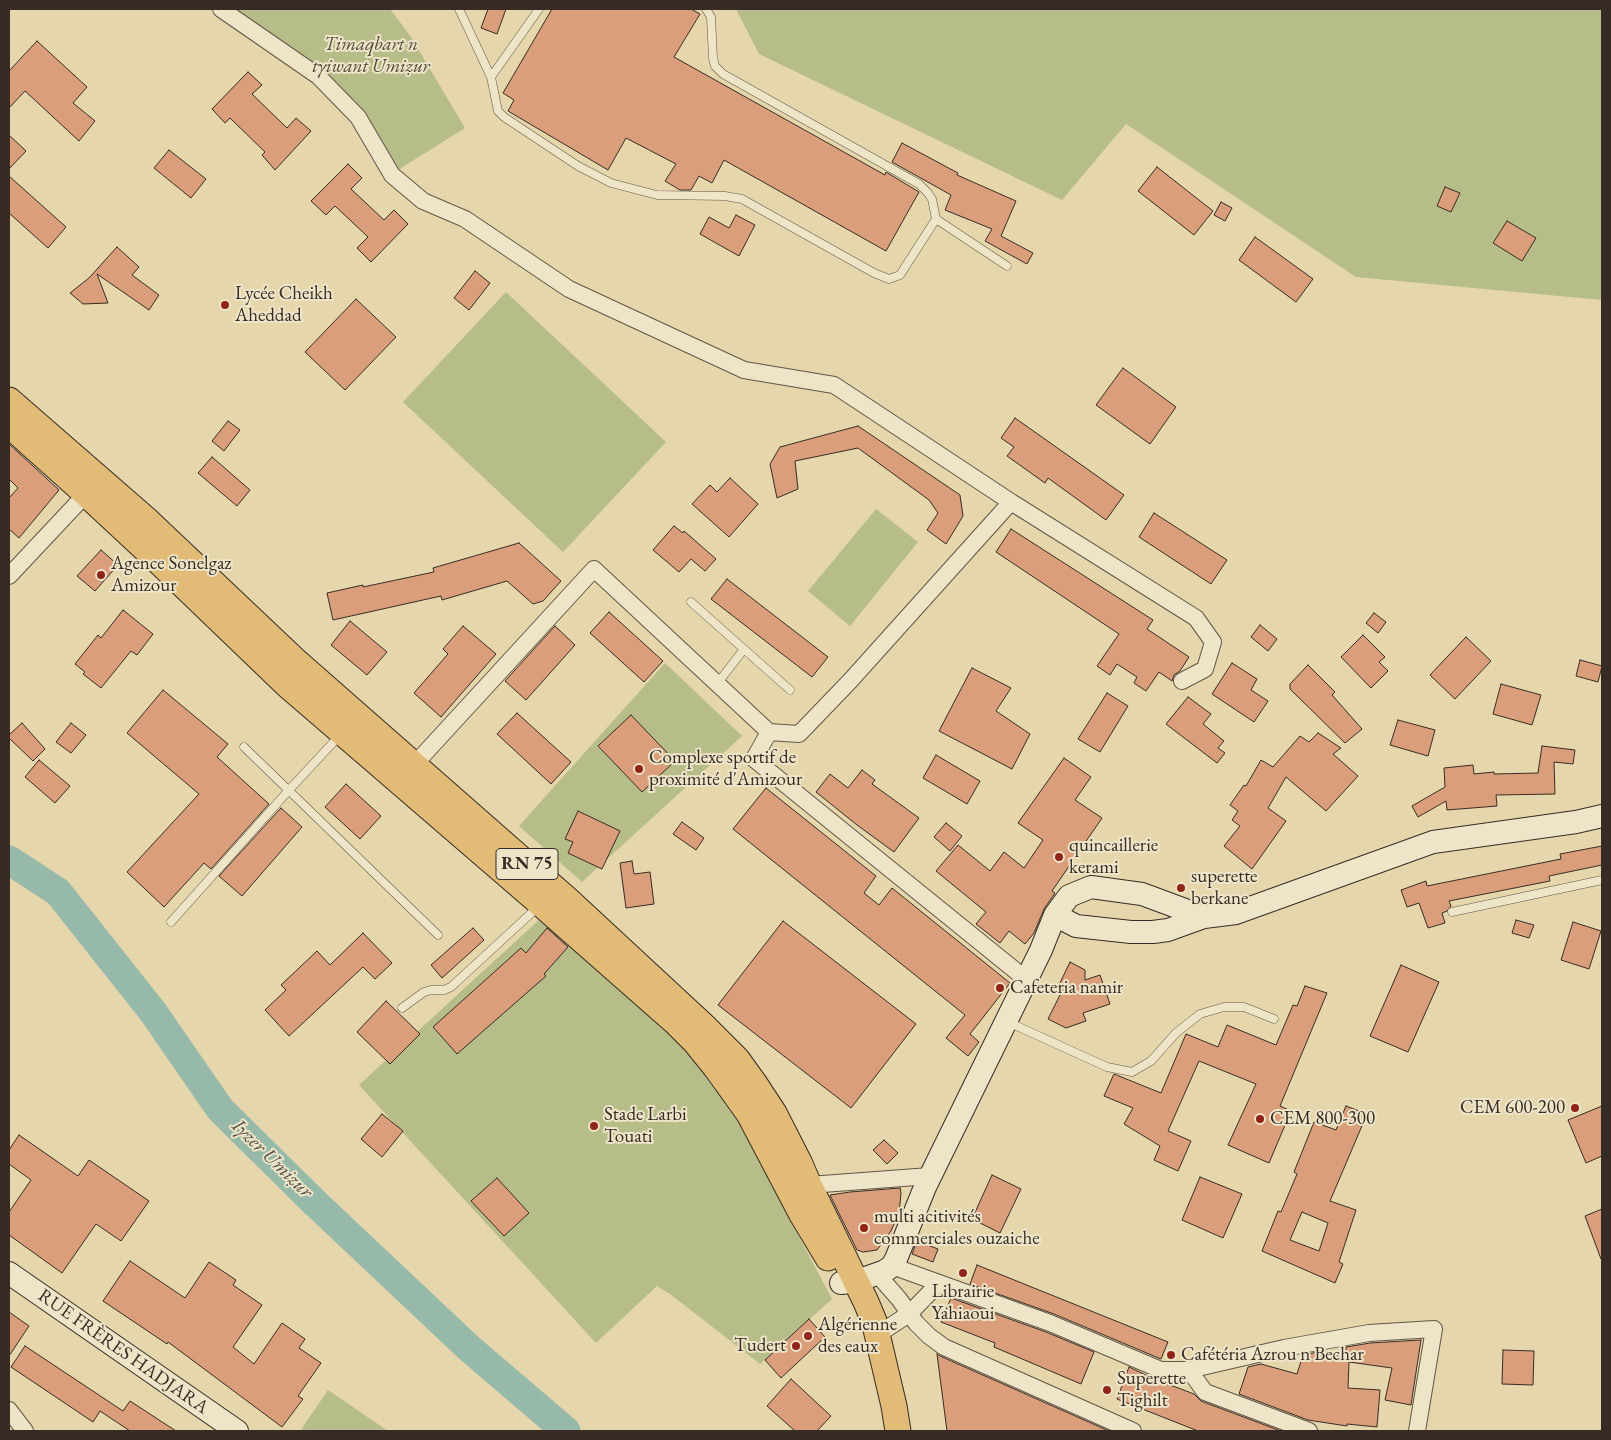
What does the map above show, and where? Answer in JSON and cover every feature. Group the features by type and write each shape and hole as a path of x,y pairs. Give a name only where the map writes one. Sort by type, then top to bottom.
{"main road":[{"name":"RN 75","path":"9,400 148,521 287,685 342,734 555,908 706,1028 737,1059 774,1113 809,1185 866,1276 898,1431"},
{"name":"RN 75","path":"9,426 86,494 212,597 298,663 414,765 555,908 695,1042 716,1068 866,1276 864,1345 876,1381 886,1431"},
{"path":"1055,915 1076,926 1131,932 1168,930 1204,917 1236,913 1433,842 1576,822 1602,816"},
{"path":"866,1276 899,1253 924,1187 1041,950 1055,915 1069,896 1091,886 1142,894 1204,917"},
{"name":"RUE FRÈRES HADJARA","path":"9,1273 237,1431"}],"street":[{"path":"221,9 318,76 358,117 392,175 423,201 465,220 569,289 744,370 834,385 1010,502 1196,618 1213,642 1205,670 1182,681"},
{"path":"9,576 86,494"},
{"path":"414,765 594,569 768,732 798,734 850,681 1010,502"},
{"path":"768,732 754,759 1026,980"},
{"path":"809,1185 930,1176"},
{"path":"866,1276 939,1283 1050,1323 1161,1370 1189,1370 1284,1348 1369,1333 1434,1329 1417,1431"},
{"path":"866,1276 899,1299 928,1336 944,1346 1133,1431"},
{"path":"877,1335 909,1314 939,1283"},
{"path":"1189,1370 1205,1392 1310,1431"},
{"path":"9,1410 25,1431"}],"lane":[{"path":"459,9 491,77 498,111 504,117 578,166 611,183 658,195 726,196 742,199 874,273 889,280 900,275 936,220 932,199 928,193 919,184 723,74 715,66 710,17 706,9"},
{"path":"491,77 539,9"},
{"path":"936,220 1007,266"},
{"path":"691,602 790,690"},
{"path":"717,684 744,648"},
{"path":"171,922 289,790 342,734"},
{"path":"244,747 438,935"},
{"path":"1452,912 1602,880"},
{"path":"402,1008 424,992 451,988 555,908"},
{"path":"1006,1021 1107,1067 1132,1072 1151,1061 1176,1033 1200,1014 1224,1007 1244,1007 1274,1019"}],"green space":[{"name":"Timaqbart n tɣiwant Umiẓur","path":"236,9 390,9 411,37 465,128 398,170 365,112 324,69"},
{"path":"736,9 1602,9 1602,300 1356,277 1126,124 1062,200 759,54"},
{"path":"506,292 666,442 563,552 403,402"},
{"path":"876,509 918,542 850,626 808,591"},
{"name":"Complexe sportif de proximité d'Amizour","path":"665,663 742,736 582,882 519,826"},
{"path":"540,919 682,1041 724,1095 832,1299 760,1364 657,1286 596,1343 359,1085"},
{"path":"328,1390 388,1431 300,1431"}],"building":[{"path":"488,9 506,9 497,34 481,28"},
{"path":"552,9 691,9 700,14 674,57 885,175 886,172 919,192 886,251 724,160 712,183 699,176 691,190 680,190 665,181 676,164 626,138 608,170 508,111 514,100 503,93"},
{"path":"37,41 87,87 73,103 95,121 79,141 25,91 9,108 9,71"},
{"path":"248,72 262,85 252,94 287,128 296,118 311,131 275,170 262,155 265,152 230,118 225,123 212,109"},
{"path":"9,135 26,151 9,169"},
{"path":"902,143 958,173 957,175 1016,201 1001,236 1033,253 1027,264 985,241 992,229 945,210 951,195 892,162"},
{"path":"169,150 206,179 191,198 154,168"},
{"path":"348,164 362,178 351,189 384,220 394,210 408,224 371,262 357,248 368,237 335,206 326,215 311,201"},
{"path":"1157,167 1213,211 1194,235 1138,191"},
{"path":"9,176 66,227 48,248 9,213"},
{"path":"1445,187 1460,193 1451,212 1437,206"},
{"path":"1221,202 1232,208 1225,221 1214,215"},
{"path":"736,215 755,225 739,256 700,234 709,217 729,228"},
{"path":"1507,221 1536,238 1522,261 1493,243"},
{"path":"1255,237 1313,279 1296,302 1239,260"},
{"path":"117,247 139,267 132,275 159,295 149,310 97,274 108,303 83,304 70,293 89,278"},
{"path":"475,271 490,283 469,310 454,298"},
{"path":"356,299 396,337 345,390 305,352"},
{"path":"1123,368 1176,407 1150,444 1096,405"},
{"path":"1015,418 1124,495 1106,520 1048,478 1045,483 1007,456 1014,447 1001,438"},
{"path":"228,421 240,430 224,451 212,441"},
{"path":"858,426 960,495 963,516 946,544 927,530 938,513 929,500 858,448 795,461 798,489 777,498 770,464 780,447"},
{"path":"9,444 59,490 19,538 9,529 9,498 18,488 9,479"},
{"path":"212,457 250,490 237,506 198,473"},
{"path":"730,478 758,504 729,537 692,504 710,485 717,492"},
{"path":"1154,513 1227,560 1211,584 1139,537"},
{"path":"674,526 683,533 684,531 716,559 705,571 691,559 679,572 653,550"},
{"path":"1011,529 1153,620 1147,629 1189,657 1180,671 1174,675 1172,681 1159,672 1146,691 1134,683 1137,677 1117,664 1110,675 1097,666 1119,634 996,552"},
{"path":"519,543 561,581 543,601 533,604 507,581 442,600 441,596 333,620 327,593 434,572 433,568"},
{"path":"101,550 118,565 95,591 77,576"},
{"path":"727,579 828,657 812,677 711,599"},
{"path":"123,610 153,634 137,655 131,651 101,688 83,674 85,672 75,664 98,635 101,638"},
{"path":"609,612 663,661 644,682 590,633"},
{"path":"1374,613 1386,622 1378,633 1366,623"},
{"path":"350,621 387,652 367,675 331,645"},
{"path":"1260,625 1277,639 1268,651 1251,637"},
{"path":"463,626 496,654 441,717 414,693 448,654 443,649"},
{"path":"555,626 575,645 526,700 505,681"},
{"path":"1363,635 1385,657 1379,662 1388,671 1371,688 1341,657"},
{"path":"1466,637 1491,661 1455,699 1430,675"},
{"path":"1580,660 1602,666 1598,682 1576,676"},
{"path":"1232,663 1257,679 1251,690 1268,701 1254,722 1212,694"},
{"path":"1308,665 1335,692 1332,695 1362,729 1345,743 1290,689 1290,684"},
{"path":"972,668 1011,688 996,711 1030,734 1012,769 939,731"},
{"path":"1501,684 1541,695 1532,725 1493,714"},
{"path":"163,690 228,744 217,757 269,804 211,869 204,863 164,907 127,872 199,794 127,733"},
{"path":"1107,693 1128,706 1100,752 1078,739"},
{"path":"1188,697 1211,714 1203,724 1224,741 1218,748 1225,753 1217,763 1166,724"},
{"path":"517,713 571,762 551,784 497,734"},
{"path":"631,715 675,761 642,792 598,746"},
{"path":"1398,720 1435,730 1428,756 1390,745"},
{"path":"22,723 45,749 33,761 9,738 9,735"},
{"path":"71,723 86,735 71,753 56,742"},
{"path":"1318,733 1341,748 1333,754 1358,776 1326,811 1286,777 1268,808 1286,821 1252,869 1224,846 1240,826 1232,820 1238,811 1230,805 1244,785 1246,786 1261,760 1273,767 1300,736 1309,742"},
{"path":"1542,746 1575,750 1573,764 1554,762 1555,794 1496,795 1497,806 1447,810 1446,801 1418,817 1412,806 1445,787 1444,768 1473,765 1474,774 1494,772 1494,774 1538,773"},
{"path":"936,755 980,781 967,804 923,778"},
{"path":"1064,758 1091,777 1075,800 1102,818 1052,891 1055,893 1044,909 1034,933 1025,944 1009,931 1000,943 976,924 986,912 936,871 958,845 990,871 1004,852 1024,868 1043,840 1018,823"},
{"path":"39,760 70,786 55,803 25,777"},
{"path":"862,770 875,780 872,784 919,818 894,852 816,792 830,774 848,788"},
{"path":"346,784 381,816 360,839 325,807"},
{"path":"766,788 876,876 864,893 879,905 892,888 1010,983 970,1034 979,1042 968,1056 946,1038 965,1015 733,829"},
{"path":"281,808 302,827 242,896 219,876"},
{"path":"578,811 620,831 602,869 568,853 573,842 565,839"},
{"path":"682,822 704,838 696,850 673,834"},
{"path":"946,823 962,836 950,851 934,837"},
{"path":"1602,846 1602,865 1549,876 1550,881 1449,901 1451,906 1442,913 1445,923 1428,928 1419,903 1407,907 1401,890 1426,881 1427,886 1561,859 1560,854"},
{"path":"632,861 634,874 650,872 654,904 626,908 620,863"},
{"path":"1516,920 1534,925 1529,938 1512,933"},
{"path":"783,921 916,1024 851,1108 718,1005"},
{"path":"1573,922 1601,931 1589,969 1561,960"},
{"path":"473,928 484,940 442,978 431,965"},
{"path":"547,928 568,947 544,974 546,976 457,1054 433,1027 521,948 526,953"},
{"path":"363,933 392,963 375,979 363,967 289,1036 265,1010 286,990 281,985 317,951 330,965"},
{"path":"1070,962 1085,970 1085,980 1100,975 1110,1004 1083,1013 1086,1021 1066,1028 1048,1019 1064,987 1059,985"},
{"path":"1401,965 1439,982 1408,1052 1370,1036"},
{"path":"1305,986 1327,993 1280,1106 1291,1111 1269,1163 1228,1145 1256,1084 1199,1061 1168,1131 1191,1141 1178,1171 1154,1160 1160,1146 1124,1124 1133,1108 1104,1096 1114,1074 1161,1093 1186,1034 1218,1047 1227,1025 1276,1045 1293,1005 1297,1006"},
{"path":"386,1001 420,1034 390,1064 357,1032"},
{"path":"1346,1106 1367,1114 1330,1201 1356,1210 1339,1262 1343,1264 1335,1283 1262,1251 1278,1211 1281,1212 1297,1174 1294,1172 1314,1122 1336,1130","holes":["1302,1212 1328,1223 1319,1251 1290,1240"]},
{"path":"1602,1106 1602,1156 1586,1163 1568,1120"},
{"path":"382,1114 403,1131 382,1157 361,1139"},
{"path":"19,1135 78,1176 89,1160 149,1201 121,1241 96,1224 62,1273 9,1235 9,1212 31,1180 9,1164 9,1150"},
{"path":"884,1140 898,1153 887,1164 873,1150"},
{"path":"992,1175 1021,1189 1000,1233 972,1219"},
{"path":"1200,1177 1242,1194 1223,1238 1182,1220"},
{"path":"497,1178 529,1213 504,1236 471,1201"},
{"path":"900,1188 899,1213 891,1231 877,1250 863,1252 857,1250 830,1195"},
{"path":"1602,1209 1602,1258 1601,1259 1585,1216"},
{"path":"917,1241 938,1249 933,1262 912,1254"},
{"path":"130,1261 185,1298 209,1262 236,1280 233,1285 262,1305 233,1347 254,1364 282,1323 305,1339 299,1348 321,1363 298,1396 303,1399 282,1427 168,1342 167,1344 103,1301"},
{"path":"977,1265 1168,1342 1161,1359 1054,1314 970,1284"},
{"path":"951,1298 1046,1332 1094,1352 1081,1384 994,1347 995,1343 941,1322"},
{"path":"9,1312 29,1326 9,1356"},
{"path":"809,1319 825,1337 781,1378 765,1360"},
{"path":"1421,1340 1411,1405 1385,1400 1392,1368 1349,1362 1348,1388 1380,1390 1377,1427 1347,1424 1347,1426 1308,1420 1239,1394 1248,1367 1261,1364 1297,1374 1303,1355 1323,1351 1346,1358 1346,1347 1370,1343"},
{"path":"25,1346 123,1411 130,1401 176,1431 130,1431 100,1411 93,1422 11,1367"},
{"path":"1503,1350 1534,1351 1533,1385 1502,1384"},
{"path":"937,1354 940,1356 1109,1431 947,1431"},
{"path":"1129,1367 1194,1394 1201,1401 1281,1431 1198,1431 1117,1399"},
{"path":"791,1379 831,1416 817,1431 795,1431 767,1406"}],"waterway":[{"name":"Iɣzer Umiẓur","path":"9,860 58,892 153,1012 220,1109 313,1201 469,1348 566,1431"}],"place":[{"name":"Lycée Cheikh Aheddad","path":"225,305"},
{"name":"Agence Sonelgaz Amizour","path":"101,575"},
{"name":"Complexe sportif de proximité d'Amizour","path":"639,769"},
{"name":"quincaillerie kerami","path":"1059,857"},
{"name":"superette berkane","path":"1181,888"},
{"name":"Cafeteria namir","path":"1000,988"},
{"name":"CEM 600-200","path":"1575,1108"},
{"name":"CEM 800-300","path":"1260,1119"},
{"name":"Stade Larbi Touati","path":"594,1126"},
{"name":"multi acitivités commerciales ouzaiche","path":"864,1228"},
{"name":"Librairie Yahiaoui","path":"963,1273"},
{"name":"Algérienne des eaux","path":"808,1336"},
{"name":"Tudert","path":"796,1346"},
{"name":"Cafétéria Azrou n Bechar","path":"1171,1355"},
{"name":"Superette Tighilt","path":"1107,1390"}]}
